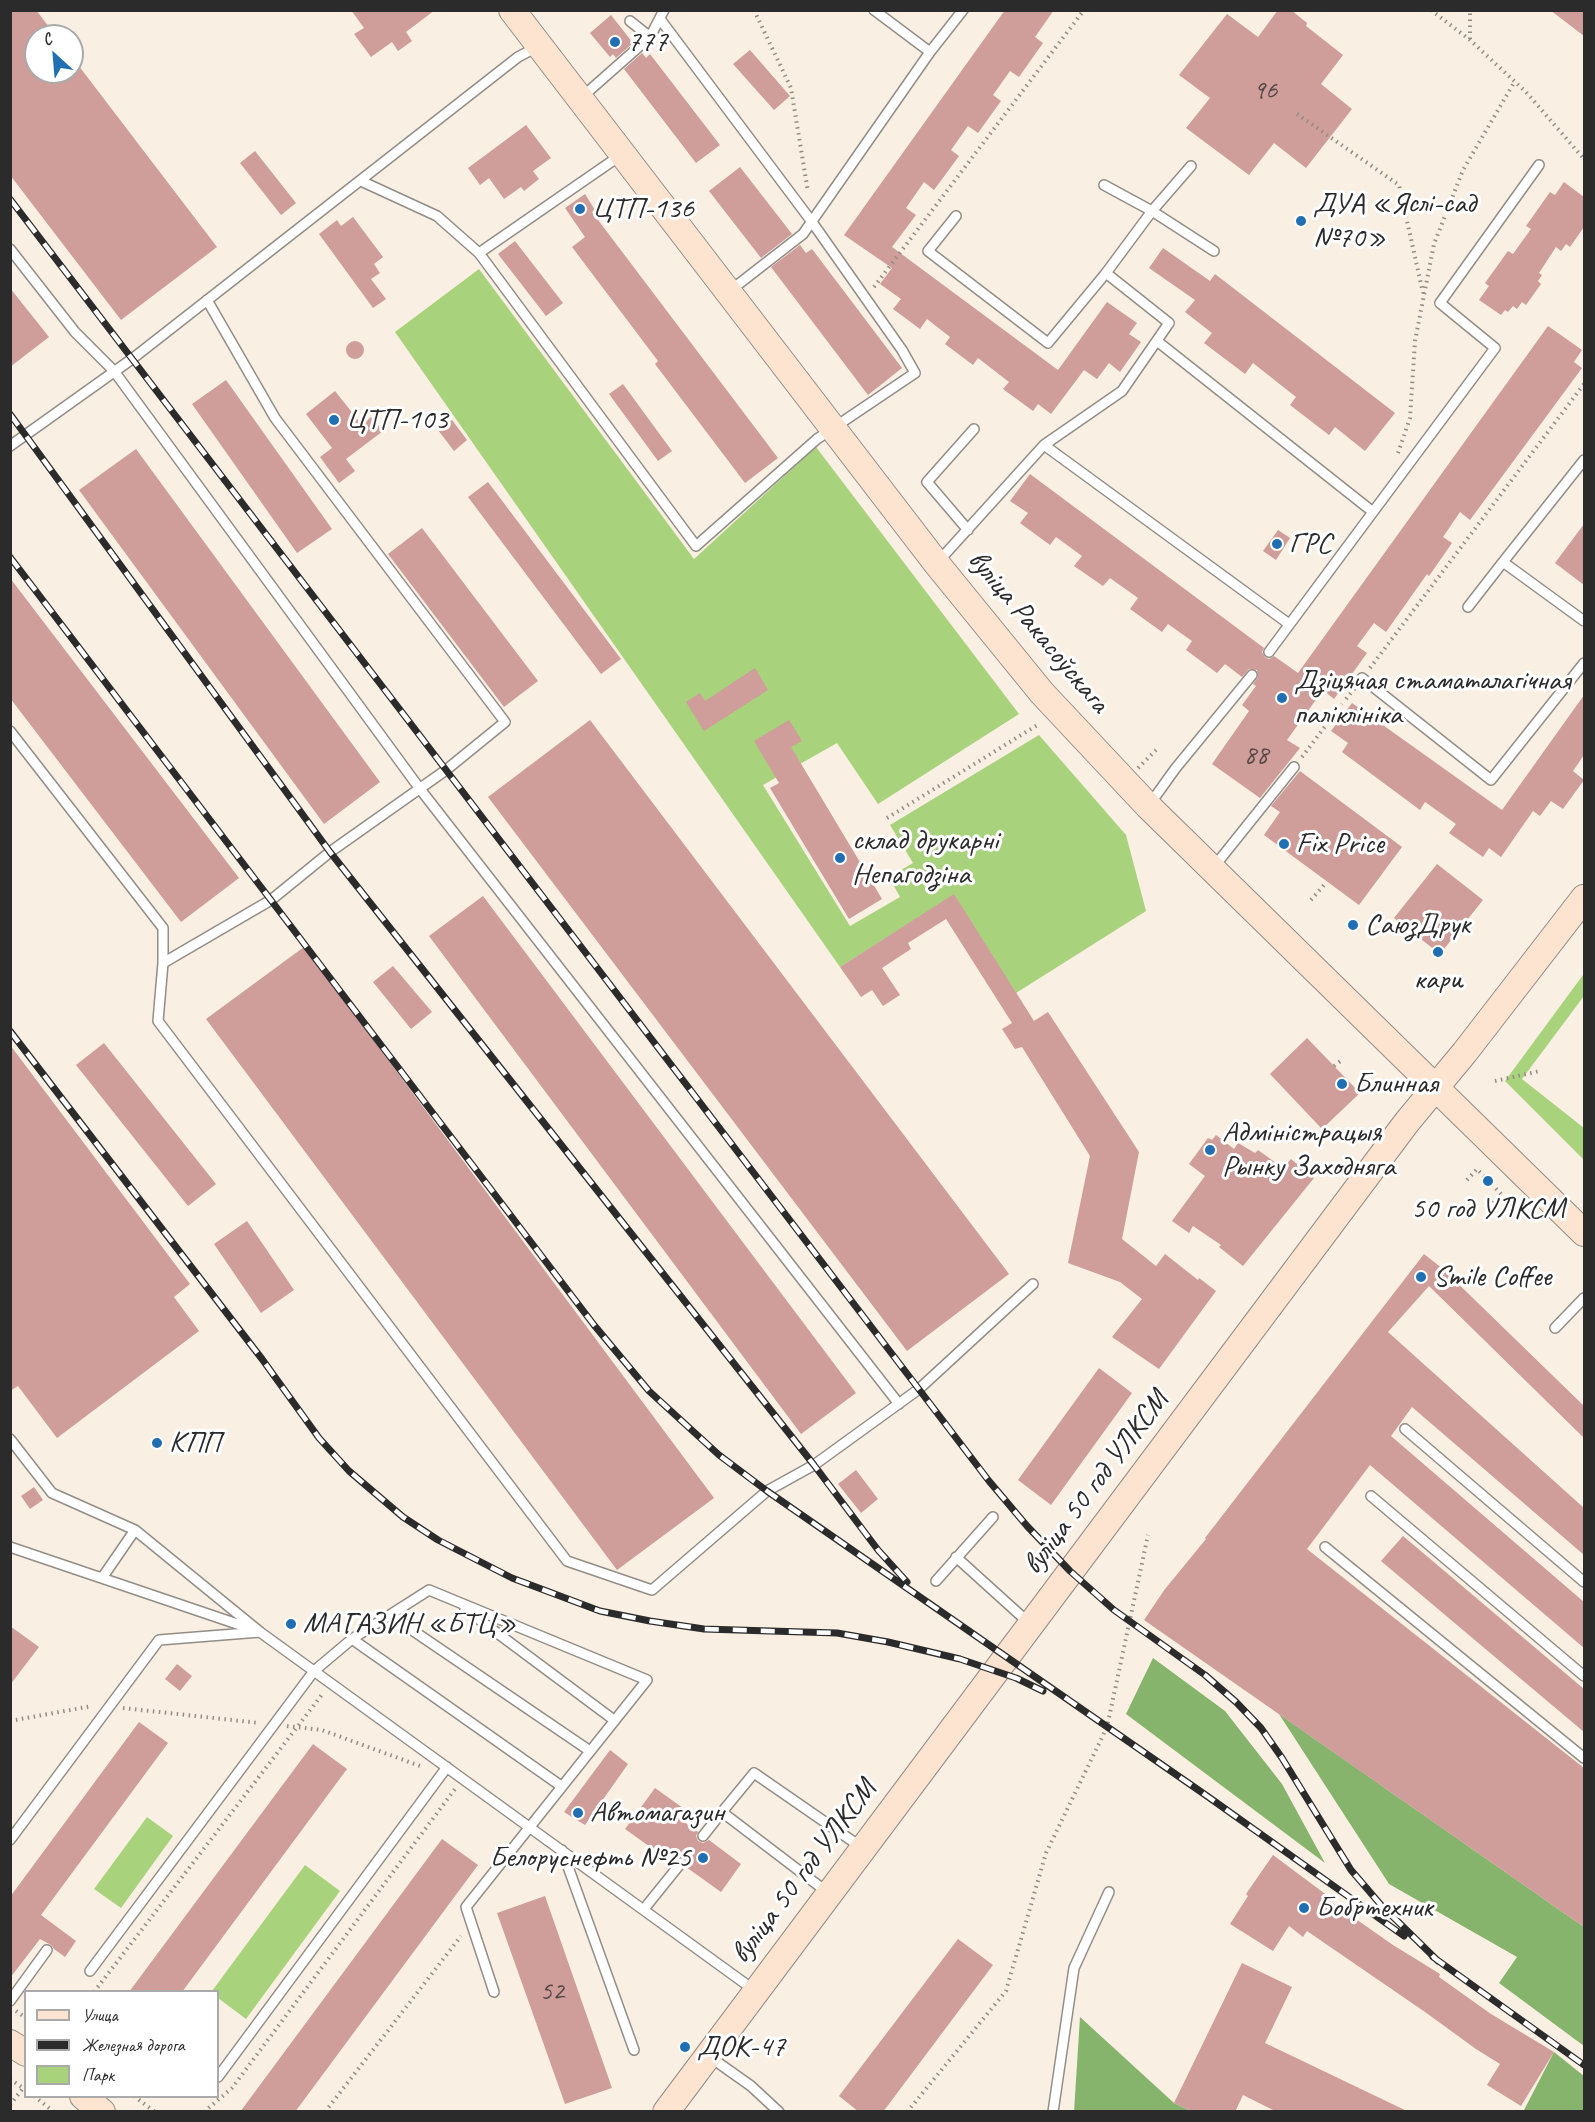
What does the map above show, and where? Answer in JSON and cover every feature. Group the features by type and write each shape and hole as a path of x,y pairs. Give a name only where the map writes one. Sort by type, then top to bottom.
{"main road":[{"name":"вуліца Ракасоўскага","path":"512,10 937,564 1042,693 1148,806 1584,1233"},
{"name":"вуліца 50 год УЛКСМ","path":"666,2112 1435,1088 1584,898"},
{"path":"10,2043 24,2052"},
{"path":"84,2098 102,2112"}],"lane":[{"path":"874,10 930,52"},
{"path":"729,292 803,234 930,52 963,10"},
{"path":"362,181 437,216 479,253 696,546 817,439 915,373 902,350 812,222 662,15 650,37 580,99"},
{"path":"630,21 650,37"},
{"path":"10,446 207,300 518,57 539,45"},
{"path":"479,253 622,154"},
{"path":"1269,652 1495,348 1440,303 1539,165"},
{"path":"956,216 928,251 1048,343 1106,273 1152,211 1191,166"},
{"path":"1104,185 1152,211 1214,251"},
{"path":"10,249 75,332 114,371 420,789 899,1404"},
{"path":"937,564 1044,445 1122,391 1169,323 1106,273"},
{"path":"163,963 271,900 330,852 420,789 505,722 275,418 207,300"},
{"path":"1157,341 1372,512"},
{"path":"968,530 927,482 974,429"},
{"path":"1044,445 1289,624"},
{"path":"1468,607 1584,460"},
{"path":"1503,562 1584,621"},
{"path":"1362,678 1491,780 1584,663"},
{"path":"1148,806 1175,769 1252,675"},
{"path":"10,731 163,928 163,963 158,1022 567,1561 652,1590 767,1491 814,1465 919,1389 1033,1284"},
{"path":"1213,869 1294,767"},
{"path":"1555,1329 1584,1298"},
{"path":"1405,1429 1584,1582"},
{"path":"10,1439 52,1493 135,1530 260,1632 331,1683 444,1771 529,1826 756,1991"},
{"path":"1371,1496 1584,1676"},
{"path":"936,1581 993,1516"},
{"path":"102,1578 135,1530"},
{"path":"10,1547 260,1632"},
{"path":"1325,1547 1584,1758"},
{"path":"956,1557 1030,1625"},
{"path":"90,1971 314,1671 352,1639 429,1590 647,1680 466,1907 494,1992"},
{"path":"453,1600 614,1720"},
{"path":"390,1615 590,1750"},
{"path":"10,1840 159,1640 260,1632"},
{"path":"352,1639 561,1786"},
{"path":"219,2076 444,1771"},
{"path":"703,1836 754,1773 863,1849"},
{"path":"722,1812 829,1894"},
{"path":"562,1851 634,2050"},
{"path":"644,1909 681,1863"},
{"path":"1053,2112 1074,1968 1109,1892"},
{"path":"10,2001 47,1950"},
{"path":"708,2055 751,2086 779,2112"}],"path":[{"path":"754,10 791,88 812,222"},
{"path":"865,298 1084,10"},
{"path":"1431,10 1470,40 1526,92 1584,159"},
{"path":"1470,10 1470,40"},
{"path":"1297,114 1399,185 1424,297"},
{"path":"1346,699 1584,384"},
{"path":"1294,767 1342,704"},
{"path":"887,818 1039,724"},
{"path":"1311,900 1324,885"},
{"path":"1334,1066 1343,1059"},
{"path":"1495,1081 1540,1071"},
{"path":"1467,1180 1477,1169 1501,1194 1492,1204"},
{"path":"907,2112 1006,1991 1046,1853 1107,1727 1148,1535"},
{"path":"96,1990 331,1683"},
{"path":"10,1721 103,1704 111,1707 322,1730 444,1771 460,1781 232,2088 204,2112"},
{"path":"325,2112 471,1923"},
{"path":"10,2079 24,2089 10,2105"},
{"path":"35,2098 54,2112"},
{"path":"135,2098 155,2112"}],"green space":[{"path":"479,269 694,559 816,447 1019,714 878,804 837,743 763,785 850,926 900,897 889,877 913,863 890,825 1039,735 1126,835 1146,911 1016,993 954,895 840,967 395,332"},
{"path":"1583,975 1584,996 1522,1079 1584,1128 1584,1160 1505,1081"},
{"path":"1153,1658 1225,1711 1282,1784 1325,1863 1126,1714"},
{"path":"1279,1714 1584,1927 1584,2046 1499,1983 1517,1957 1389,1884"},
{"path":"147,1817 173,1836 121,1908 94,1889"},
{"path":"305,1865 340,1891 246,2019 219,1999 219,1990 213,1990"},
{"path":"1080,2017 1174,2103 1193,2112 1074,2112"},
{"path":"1554,2052 1584,2076 1584,2111 1523,2112"}],"building":[{"path":"10,10 36,10 47,24 24,24 24,84 84,84 84,73 217,247 121,320 10,175"},
{"path":"351,10 435,10 406,32 412,41 398,51 392,42 371,57 354,34 364,28"},
{"path":"1005,10 1054,10 1035,37 1043,43 1019,77 1010,71 993,95 1001,101 978,133 968,126 951,150 959,156 934,190 924,182 906,208 916,215 892,247 1058,370 1107,302 1137,323 1129,334 1141,342 1120,372 1109,363 1097,379 1084,370 1051,414 1038,404 1033,411 1003,389 1009,382 978,358 973,365 945,344 950,337 927,319 920,329 893,309 901,299 880,284 892,268 844,235"},
{"name":"ДУА «Яслі-сад №70»","path":"1278,10 1291,10 1307,23 1306,26 1343,55 1321,84 1352,109 1306,168 1274,143 1249,175 1186,128 1210,98 1179,75 1227,14 1258,37"},
{"path":"1550,10 1584,10 1584,36"},
{"path":"611,15 633,43 616,58 613,54 610,57 590,33"},
{"path":"750,50 790,96 774,110 733,64"},
{"path":"642,53 646,58 650,54 720,145 696,163 624,69"},
{"path":"526,125 551,158 533,171 539,179 524,191 521,187 504,199 489,178 480,185 468,168"},
{"path":"255,151 296,203 281,215 240,163"},
{"path":"740,167 792,234 761,258 709,191"},
{"path":"1564,182 1584,197 1584,227 1570,247 1566,244 1561,251 1556,247 1539,273 1542,275 1538,281 1541,284 1526,305 1522,302 1517,309 1513,306 1501,315 1479,300 1489,286 1485,283 1508,251 1513,254 1531,229 1526,226 1550,192 1555,195"},
{"path":"585,194 595,210 592,212 778,458 745,483 655,364 658,361 572,247 585,237 565,208"},
{"path":"353,217 383,257 374,264 380,273 371,279 386,299 373,308 319,234 337,220 341,226"},
{"path":"515,241 563,303 546,316 498,254"},
{"path":"800,245 806,253 812,249 902,368 868,395 771,267"},
{"path":"1163,248 1210,281 1215,274 1395,413 1365,451 1335,427 1329,435 1290,405 1296,397 1253,363 1245,374 1204,343 1212,333 1185,312 1195,300 1149,268"},
{"path":"10,288 49,337 10,367"},
{"path":"1548,326 1582,350 1574,362 1582,368 1470,520 1460,512 1443,537 1452,543 1386,632 1374,623 1357,646 1367,653 1334,699 1323,690 1287,740 1300,748 1260,798 1212,764 1249,711 1242,705 1256,686 1253,684 1258,677 1257,670 1249,669 1242,677 1225,664 1217,673 1186,650 1192,641 1168,624 1162,632 1130,609 1138,598 1110,578 1103,586 1074,566 1082,556 1056,537 1050,545 1020,523 1028,513 1010,501 1030,474 1264,648 1262,652 1265,657 1269,659 1274,656 1298,673"},
{"path":"351,341 359,341 364,346 362,357 351,359 346,354 346,346"},
{"path":"226,380 332,529 297,553 192,404"},
{"path":"623,384 672,451 658,461 609,394"},
{"path":"335,391 362,425 371,417 383,431 346,459 355,471 339,483 320,457 332,448 306,414"},
{"path":"452,420 467,440 454,451 438,430"},
{"path":"136,449 380,782 324,824 79,490"},
{"path":"488,482 621,659 601,674 468,497"},
{"path":"1584,524 1584,585 1555,563"},
{"path":"422,528 538,681 504,707 388,554"},
{"name":"ГРС","path":"1278,530 1290,538 1276,560 1263,551"},
{"path":"10,578 239,878 181,922 10,698"},
{"path":"755,668 768,690 704,731 686,702 700,693 705,701"},
{"path":"1584,695 1584,755 1573,771 1584,780 1563,809 1551,801 1540,816 1533,811 1501,857 1489,848 1483,857 1449,833 1456,824 1425,802 1420,810 1389,787 1342,752 1348,743 1331,731 1352,703 1502,810"},
{"path":"590,720 1009,1274 907,1351 488,797"},
{"path":"789,720 802,741 791,747 882,899 849,919 770,788 779,783 754,741"},
{"path":"1300,771 1402,847 1359,905 1264,835 1280,812 1271,806"},
{"path":"1437,864 1483,900 1440,954 1394,918"},
{"path":"954,894 1034,1021 1048,1012 1139,1152 1122,1239 1156,1266 1165,1254 1216,1291 1159,1369 1112,1337 1142,1299 1120,1282 1068,1263 1090,1156 1022,1047 1015,1049 1002,1029 1012,1023 946,919 908,943 911,949 882,968 900,995 883,1006 872,990 861,997 840,967"},
{"path":"483,896 856,1393 801,1434 429,936"},
{"path":"304,947 714,1498 617,1570 206,1019"},
{"path":"393,966 432,1012 411,1029 373,982"},
{"path":"1307,1038 1360,1093 1322,1129 1270,1074"},
{"path":"104,1043 216,1184 188,1206 76,1065"},
{"path":"10,1045 190,1284 174,1297 199,1331 57,1438 18,1386 10,1391"},
{"path":"1216,1135 1234,1149 1238,1143 1255,1153 1258,1150 1283,1168 1291,1159 1314,1178 1243,1266 1219,1247 1221,1245 1193,1226 1189,1233 1172,1221 1205,1176 1189,1164 1208,1138 1212,1140"},
{"path":"247,1221 294,1290 261,1313 214,1244"},
{"path":"1424,1254 1443,1269 1584,1406 1584,1438 1429,1286 1388,1332 1584,1508 1584,1555 1412,1407 1391,1436 1584,1602 1584,1648 1370,1465 1307,1549 1584,1768 1584,1927 1144,1620 1165,1589 1206,1539"},
{"path":"1099,1368 1132,1393 1051,1505 1018,1480"},
{"path":"856,1470 878,1499 861,1513 838,1484"},
{"path":"34,1487 43,1500 30,1509 21,1496"},
{"path":"1403,1536 1584,1689 1584,1732 1381,1561"},
{"path":"10,1626 39,1647 10,1685"},
{"path":"177,1664 192,1676 180,1691 165,1679"},
{"path":"139,1722 168,1743 41,1915 76,1941 65,1957 40,1939 10,1978 10,1897"},
{"path":"313,1744 347,1769 183,1990 130,1990"},
{"path":"610,1750 628,1764 585,1825 564,1812"},
{"path":"655,1788 683,1808 677,1817 698,1832 696,1836 698,1841 703,1843 709,1840 741,1864 721,1892 686,1867 685,1857 675,1859 656,1845 653,1849 625,1829"},
{"path":"442,1839 478,1865 295,2112 240,2112"},
{"path":"1273,1855 1332,1899 1330,1901 1393,1945 1440,1974 1439,1977 1491,2014 1554,2052 1521,2106 1487,2085 1500,2064 1307,1931 1303,1937 1289,1926 1273,1951 1230,1924 1248,1896 1246,1894"},
{"path":"545,1896 612,2088 565,2104 497,1913"},
{"path":"958,1939 993,1965 883,2112 859,2112 839,2096"},
{"path":"1242,1963 1292,1987 1265,2043 1409,2112 1277,2112 1243,2095 1235,2112 1193,2112 1174,2103"}],"railway":[{"path":"10,199 989,1481 1027,1526 1070,1571 1114,1610 1205,1675 1261,1728 1351,1870 1381,1905 1438,1961"},
{"path":"10,414 330,852 814,1465 878,1550 907,1582"},
{"path":"10,557 594,1325 649,1391 719,1455 767,1491 1207,1796 1404,1936"},
{"path":"10,1031 262,1359 319,1438 349,1471 403,1517 438,1540 512,1578 600,1611 704,1629 837,1633 888,1642 960,1659 1016,1678 1043,1691"},
{"path":"1433,1957 1584,2065"}],"place":[{"name":"777","path":"615,42"},
{"name":"ЦТП-136","path":"580,209"},
{"name":"ДУА «Яслі-сад №70»","path":"1301,221"},
{"name":"ЦТП-103","path":"334,420"},
{"name":"ГРС","path":"1277,544"},
{"name":"Дзіцячая стаматалагічная паліклініка","path":"1282,698"},
{"name":"Fix Price","path":"1284,844"},
{"name":"склад друкарні Непагодзіна","path":"840,858"},
{"name":"СаюзДрук","path":"1353,925"},
{"name":"кари","path":"1438,952"},
{"name":"Блинная","path":"1342,1084"},
{"name":"Адміністрацыя Рынку Заходняга","path":"1210,1150"},
{"name":"50 год УЛКСМ","path":"1488,1181"},
{"name":"Smile Coffee","path":"1421,1277"},
{"name":"КПП","path":"157,1443"},
{"name":"МАГАЗИН «БТЦ»","path":"291,1624"},
{"name":"Автомагазин","path":"578,1813"},
{"name":"Белоруснефть №25","path":"703,1858"},
{"name":"Бобртехник","path":"1304,1908"},
{"name":"ДОК-47","path":"685,2047"}]}
